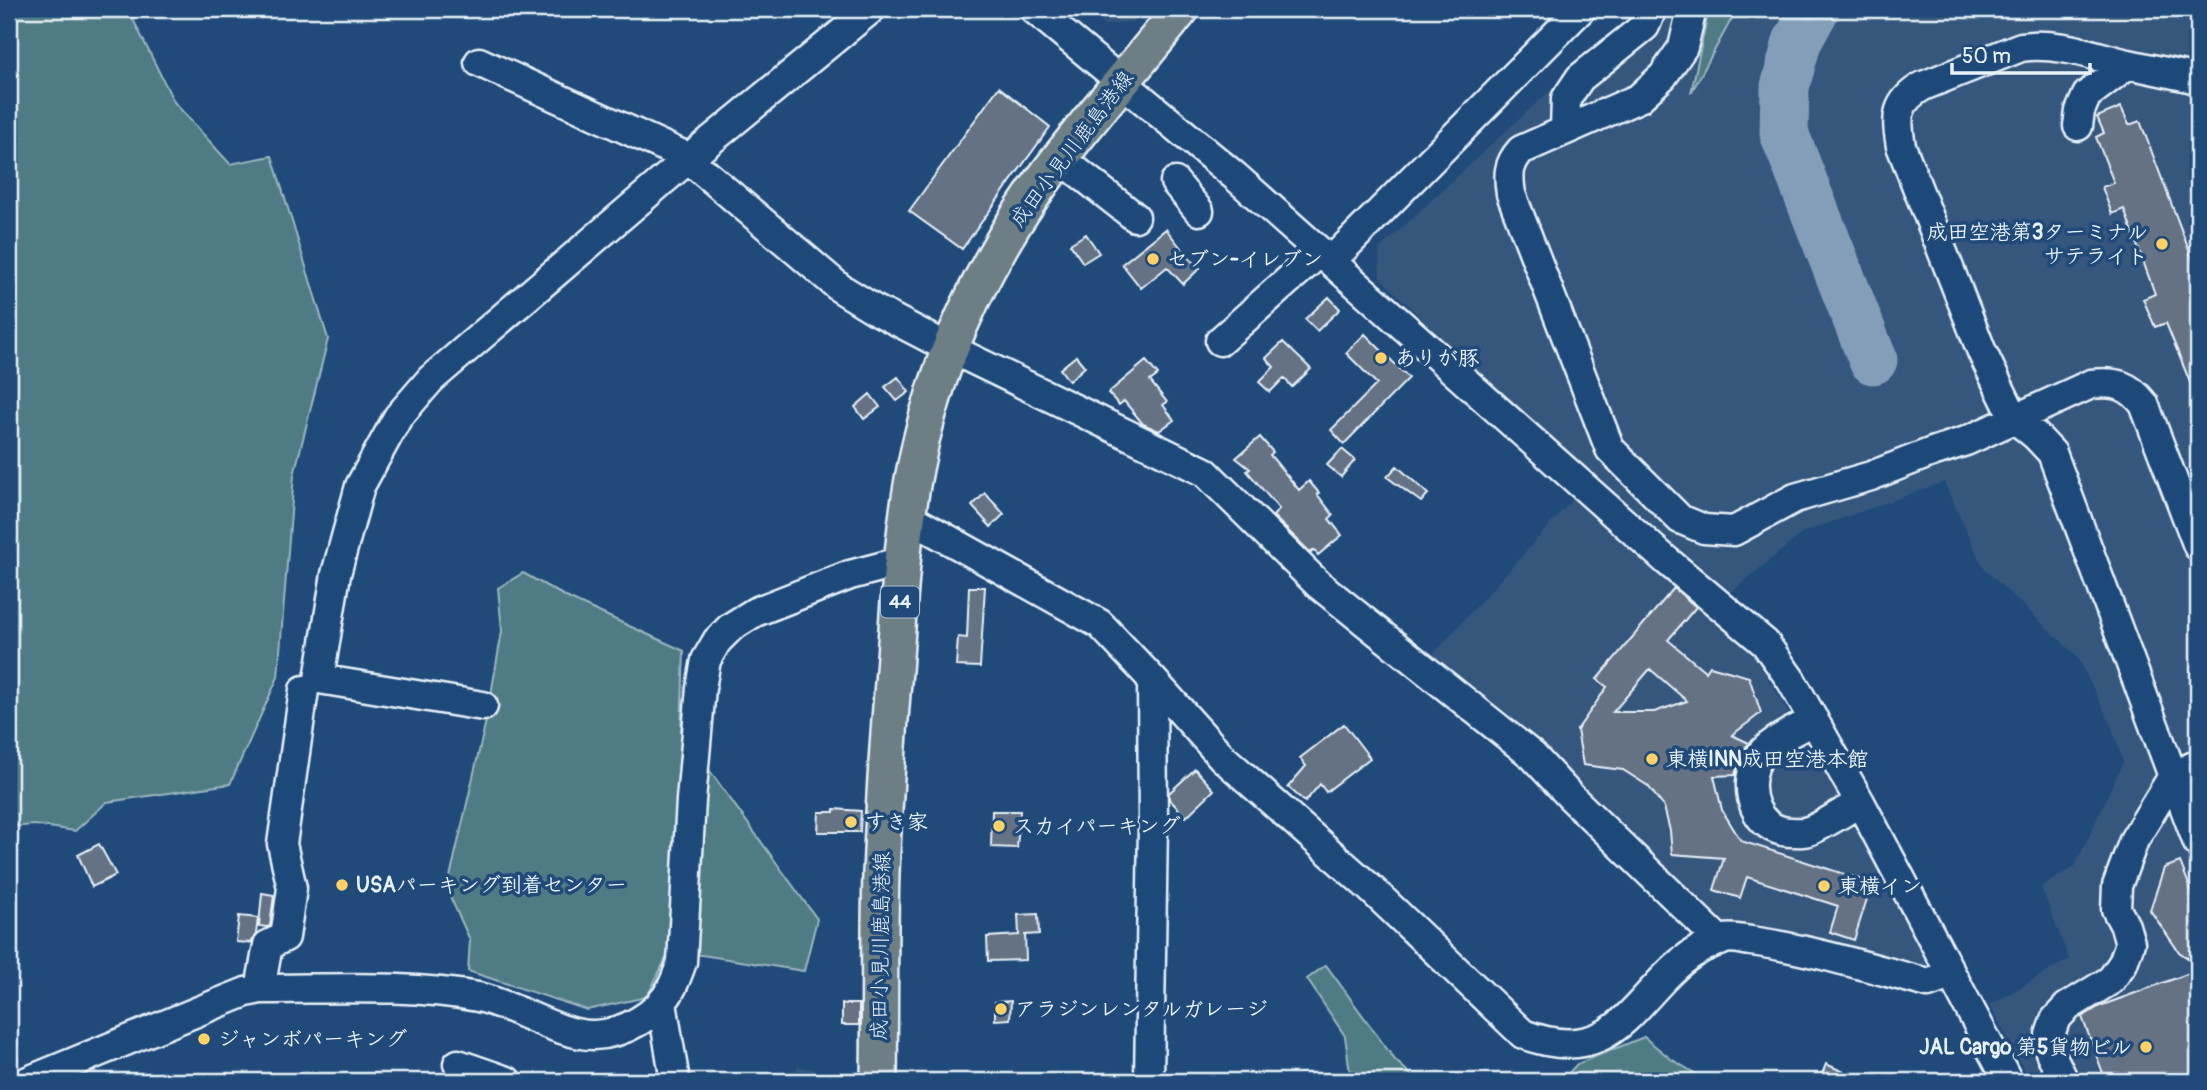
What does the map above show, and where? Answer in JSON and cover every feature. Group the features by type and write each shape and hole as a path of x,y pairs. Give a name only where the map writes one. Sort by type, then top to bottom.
{"main road":[{"name":"成田小見川鹿島港線","path":"879,1081 881,874 889,726 908,517 926,418 950,348 975,293 1026,203 1181,9"}],"street":[{"path":"483,706 319,679 336,574 360,486 398,417 431,379 688,159 871,9"},
{"path":"1034,9 1123,81 1231,182 1325,256 1666,560 1765,643 1791,680 1860,802 2008,1081"},
{"path":"1220,341 1325,256 1581,9"},
{"path":"1565,129 1566,99 1580,78 1645,26 1652,9"},
{"path":"1692,9 1683,47 1663,76 1639,98 1521,150 1513,159 1508,174 1511,194 1611,449 1680,519 1704,529 1734,531 1795,498 1871,476 1966,441 2091,384 2110,382 2126,388 2144,404 2198,546"},
{"path":"2198,79 2051,46 2028,46 1923,86 1911,93 1901,105 1897,122 1901,146 1982,352 2014,418 2052,453 2186,770 2198,843"},
{"path":"479,62 688,159 840,288 874,309 1205,472 1318,584 1533,756 1720,941"},
{"path":"2078,126 2080,111 2087,95 2128,64"},
{"path":"1060,158 1135,217"},
{"path":"1175,183 1199,211"},
{"path":"908,517 1100,624 1222,757 1370,888 1522,1034 1559,1044 1595,1040 1614,1030 1688,955 1727,939 1771,944 1928,983 1950,975"},
{"path":"28,1081 246,992 260,989 410,989 481,998 564,1029 593,1036 617,1031 642,1019 662,1003 672,987 685,976 682,962 691,800 706,660 717,641 731,627 755,612 850,575 903,561"},
{"path":"1149,1081 1152,679"},
{"path":"260,989 268,945 285,937 292,888 282,844 304,690"},
{"path":"1814,720 1772,744 1757,758 1751,781 1752,800 1762,820 1780,832 1808,832 1860,802"},
{"path":"2064,1081 2050,1052 2050,1035 2055,1020 2067,1007 2111,980 2123,963 2130,943 2116,909 2117,886 2134,840 2186,770"},
{"path":"662,1003 675,1081"},
{"path":"458,1064 507,1081"}],"shaded area":[{"path":"1085,9 1145,9 1133,22 1105,25"},
{"path":"1633,9 2198,9 2198,1081 2030,1081 1990,1005 2069,959 2041,887 2075,866 2123,762 2111,725 2077,656 1988,573 1944,482 1804,532 1730,593 1478,373 1380,278 1379,249 1632,14"},
{"name":"東横イン","path":"1573,499 1755,656 1929,950 1928,963 1915,971 1721,928 1426,662"},
{"path":"797,1066 865,1080 865,1081 795,1081"}],"green space":[{"path":"9,9 128,9 174,102 230,164 272,156 328,339 294,475 278,677 230,784 107,802 75,831 35,825 9,827"},
{"path":"1709,9 1737,9 1691,93"},
{"path":"523,573 570,599 684,651 681,731 817,919 804,971 670,950 647,997 587,1010 468,971 470,940 447,890 488,712 502,631 498,588"},
{"path":"1326,965 1395,1060 1418,1081 1351,1081 1345,1036 1307,979"},
{"path":"1644,1037 1671,1059 1708,1081 1561,1081 1577,1064"}],"building":[{"path":"999,87 1050,127 962,249 909,211"},
{"name":"成田空港第3ターミナル サテライト","path":"2121,107 2129,125 2140,121 2198,274 2198,402 2166,323 2155,327 2143,299 2155,294 2124,209 2112,214 2102,187 2114,183 2096,137 2104,133 2097,117"},
{"name":"セブン-イレブン","path":"1166,229 1200,268 1183,284 1167,267 1141,288 1122,264"},
{"path":"1086,234 1099,253 1083,263 1070,244"},
{"path":"1329,297 1340,309 1317,331 1305,319"},
{"path":"1365,334 1409,378 1344,444 1331,430 1377,384 1346,353"},
{"path":"1283,342 1311,369 1292,387 1284,378 1270,392 1259,382 1274,367 1266,358"},
{"path":"1076,356 1085,367 1069,381 1060,369"},
{"path":"1146,361 1158,375 1150,381 1167,402 1163,405 1174,420 1159,431 1143,424 1124,401 1119,405 1108,393"},
{"path":"898,377 909,392 897,401 885,387"},
{"path":"870,394 880,407 864,419 855,407"},
{"path":"1260,437 1273,452 1270,455 1299,490 1309,481 1333,515 1329,519 1342,535 1318,555 1314,550 1311,553 1273,516 1279,509 1247,471 1250,469 1236,458"},
{"path":"1342,449 1355,460 1341,477 1327,465"},
{"path":"1397,466 1428,494 1421,502 1387,477"},
{"path":"985,493 1004,514 991,527 972,506"},
{"path":"969,587 985,587 980,667 956,666 958,637 967,638"},
{"path":"1674,588 1696,607 1668,640 1706,672 1710,666 1749,677 1761,713 1732,735 1749,743 1741,754 1735,775 1714,776 1722,810 1741,841 1872,883 1854,940 1830,932 1838,906 1747,877 1740,898 1714,890 1724,858 1672,854 1664,807 1648,786 1623,770 1583,765 1577,730 1607,687 1597,679","holes":["1650,669 1687,701 1654,712 1613,712"]},
{"path":"1344,724 1370,758 1326,792 1320,784 1305,802 1288,787 1306,766 1300,758"},
{"path":"1195,769 1214,790 1186,817 1169,799 1169,793"},
{"path":"834,809 861,811 860,832 818,832 819,812 834,812"},
{"path":"992,811 1020,811 1017,848 991,847"},
{"path":"99,844 116,875 92,887 78,855"},
{"path":"2180,862 2198,907 2198,965 2179,952 2150,910 2164,868"},
{"path":"262,893 274,895 270,926 267,927 259,926"},
{"path":"1038,914 1039,934 1025,935 1026,960 988,961 987,937 1019,935 1018,915"},
{"path":"239,916 258,918 256,934 251,943 236,942"},
{"name":"JAL Cargo 第5貨物ビル","path":"2198,970 2198,1081 2106,1081 2082,1017 2100,1006"},
{"path":"1011,1001 1010,1019 995,1020 995,1002"},
{"path":"842,1004 859,1004 859,1025 842,1025"},
{"path":"1826,1064 1864,1081 1819,1081"}],"taxiway":[{"path":"1815,9 1797,42 1785,87 1784,133 1873,360"}],"place":[{"name":"成田空港第3ターミナル サテライト","path":"2162,244"},
{"name":"セブン-イレブン","path":"1153,259"},
{"name":"ありが豚","path":"1381,358"},
{"name":"東横INN成田空港本館","path":"1652,759"},
{"name":"すき家","path":"851,822"},
{"name":"スカイパーキング","path":"999,826"},
{"name":"USAパーキング到着センター","path":"342,885"},
{"name":"東横イン","path":"1824,886"},
{"name":"アラジンレンタルガレージ","path":"1001,1009"},
{"name":"ジャンボパーキング","path":"204,1039"},
{"name":"JAL Cargo 第5貨物ビル","path":"2146,1047"}]}
